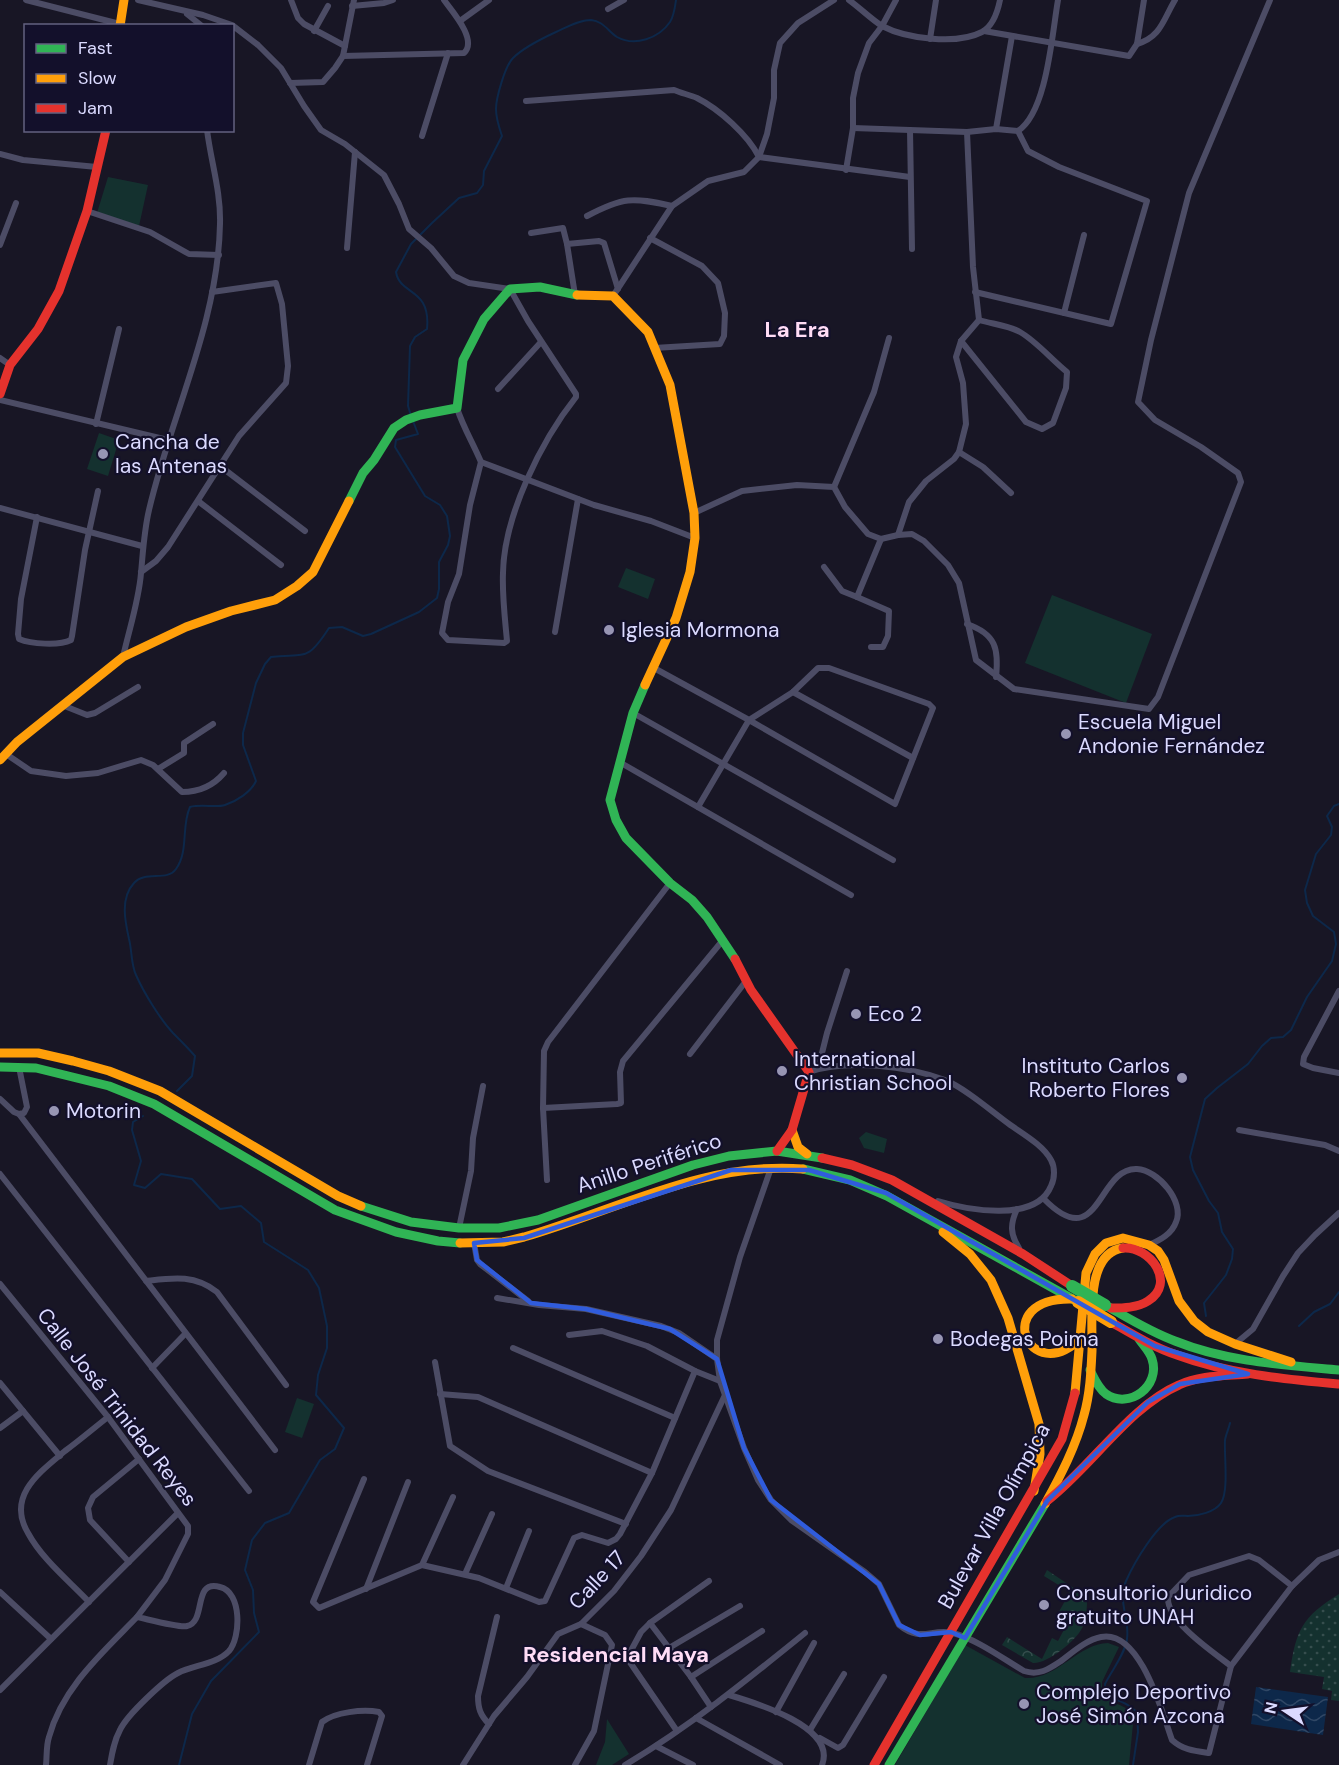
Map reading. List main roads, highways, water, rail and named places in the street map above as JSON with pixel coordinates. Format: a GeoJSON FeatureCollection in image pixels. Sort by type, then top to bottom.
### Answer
{"type":"FeatureCollection","features":[{"type":"Feature","properties":{"kind":"main road"},"geometry":{"type":"LineString","coordinates":[[120,24],[124,0]]}},
{"type":"Feature","properties":{"kind":"main road"},"geometry":{"type":"LineString","coordinates":[[0,394],[5,362],[38,329],[59,291],[87,212],[106,132]]}},
{"type":"Feature","properties":{"kind":"main road"},"geometry":{"type":"LineString","coordinates":[[3,757],[17,742],[123,657],[186,627],[219,615],[275,600],[313,572],[362,475],[393,427],[411,418],[457,408],[463,360],[484,319],[510,289],[540,287],[575,295],[615,292],[624,306],[648,332],[670,384],[694,513],[695,538],[690,572],[676,618],[633,713],[610,800],[616,820],[626,838],[707,917],[787,1042],[814,1070],[792,1130],[777,1151]]}},
{"type":"Feature","properties":{"kind":"main road","name":"Anillo Periférico"},"geometry":{"type":"LineString","coordinates":[[0,1053],[38,1053],[109,1071],[160,1091],[338,1196],[371,1210],[411,1221],[459,1228],[499,1228],[538,1220],[693,1165],[729,1156],[777,1151],[852,1165],[892,1180],[1023,1254],[1107,1307],[1163,1337],[1189,1347],[1251,1361],[1339,1370]]}},
{"type":"Feature","properties":{"kind":"main road","name":"Anillo Periférico"},"geometry":{"type":"LineString","coordinates":[[0,1067],[36,1068],[109,1086],[154,1104],[335,1210],[366,1224],[408,1236],[455,1243],[501,1242],[524,1238],[697,1179],[731,1170],[771,1167],[809,1170],[848,1179],[886,1193],[1076,1300],[1138,1338],[1185,1358],[1248,1374],[1339,1384]]}},
{"type":"Feature","properties":{"kind":"main road"},"geometry":{"type":"LineString","coordinates":[[792,1130],[795,1144],[811,1156]]}},
{"type":"Feature","properties":{"kind":"main road"},"geometry":{"type":"LineString","coordinates":[[919,1212],[970,1254],[991,1280],[1008,1318],[1039,1425],[1040,1454],[1034,1491]]}},
{"type":"Feature","properties":{"kind":"main road","name":"Bulevar Villa Olímpica"},"geometry":{"type":"LineString","coordinates":[[874,1765],[1062,1439],[1075,1396],[1086,1273],[1095,1254],[1107,1243],[1123,1238],[1149,1245],[1158,1251],[1164,1260],[1179,1301],[1194,1321],[1208,1332],[1235,1344],[1308,1367]]}},
{"type":"Feature","properties":{"kind":"main road","name":"Bulevar Villa Olímpica"},"geometry":{"type":"LineString","coordinates":[[889,1765],[1047,1501],[1075,1443],[1082,1423],[1090,1370],[1094,1286],[1101,1265],[1108,1254],[1124,1248],[1144,1252],[1156,1262],[1161,1278],[1157,1292],[1148,1302],[1131,1308],[1107,1307]]}},
{"type":"Feature","properties":{"kind":"main road"},"geometry":{"type":"LineString","coordinates":[[1076,1300],[1050,1300],[1038,1305],[1030,1312],[1025,1323],[1025,1332],[1028,1342],[1036,1350],[1046,1354],[1056,1354],[1066,1350],[1081,1338]]}},
{"type":"Feature","properties":{"kind":"main road"},"geometry":{"type":"LineString","coordinates":[[1090,1370],[1098,1386],[1115,1399],[1126,1400],[1138,1396],[1147,1388],[1152,1379],[1154,1367],[1152,1358],[1138,1338]]}},
{"type":"Feature","properties":{"kind":"main road"},"geometry":{"type":"LineString","coordinates":[[1047,1501],[1065,1487],[1148,1402],[1180,1384],[1209,1377],[1248,1374]]}},
{"type":"Feature","properties":{"kind":"water"},"geometry":{"type":"Polygon","coordinates":[[[1256,1687],[1328,1697],[1323,1735],[1251,1724],[1256,1687]]]}},
{"type":"Feature","properties":{"kind":"waterway"},"geometry":{"type":"LineString","coordinates":[[411,416],[408,406],[410,346],[415,337],[427,329],[427,315],[420,299],[403,285],[396,272],[411,244],[459,198],[477,193],[483,185],[484,171],[502,136],[497,120],[496,104],[510,62],[517,54],[534,43],[587,20],[599,22],[624,40],[646,39],[660,32],[670,22],[676,0]]}},
{"type":"Feature","properties":{"kind":"waterway"},"geometry":{"type":"LineString","coordinates":[[177,1091],[192,1076],[195,1056],[163,1021],[136,975],[125,917],[127,896],[139,879],[167,875],[176,869],[184,846],[187,814],[190,807],[225,805],[243,796],[254,785],[256,781],[243,745],[243,733],[256,683],[271,657],[305,654],[316,646],[329,628],[342,627],[363,636],[371,634],[419,612],[437,598],[439,562],[450,536],[447,516],[440,505],[425,496],[395,447],[396,440],[418,434],[413,421]]}},
{"type":"Feature","properties":{"kind":"waterway"},"geometry":{"type":"LineString","coordinates":[[1206,1316],[1204,1303],[1226,1275],[1233,1249],[1222,1232],[1218,1213],[1193,1170],[1190,1157],[1205,1099],[1248,1064],[1271,1038],[1283,1037],[1291,1030],[1307,997],[1332,961],[1336,944],[1334,932],[1313,916],[1307,903],[1305,890],[1316,854],[1331,835],[1332,827],[1327,816],[1334,806],[1339,804]]}},
{"type":"Feature","properties":{"kind":"waterway"},"geometry":{"type":"LineString","coordinates":[[143,1116],[133,1122],[132,1130],[141,1161],[134,1185],[145,1188],[161,1174],[192,1179],[220,1209],[241,1206],[261,1223],[264,1242],[308,1270],[319,1288],[327,1326],[327,1348],[318,1375],[316,1395],[344,1428],[335,1449],[320,1460],[289,1513],[265,1523],[252,1540],[245,1570],[253,1590],[254,1613],[259,1632],[211,1681],[192,1714],[179,1765]]}},
{"type":"Feature","properties":{"kind":"waterway"},"geometry":{"type":"LineString","coordinates":[[1299,1326],[1314,1312],[1330,1304],[1339,1292]]}},
{"type":"Feature","properties":{"kind":"waterway"},"geometry":{"type":"LineString","coordinates":[[1133,1765],[1138,1732],[1137,1712],[1110,1697],[1106,1692],[1105,1684],[1126,1645],[1124,1588],[1140,1554],[1161,1527],[1177,1516],[1206,1513],[1221,1503],[1226,1482],[1225,1440],[1230,1423]]}},
{"type":"Feature","properties":{"kind":"place","name":"Cancha de las Antenas"},"geometry":{"type":"Point","coordinates":[103,454]}},
{"type":"Feature","properties":{"kind":"place","name":"Iglesia Mormona"},"geometry":{"type":"Point","coordinates":[609,630]}},
{"type":"Feature","properties":{"kind":"place","name":"Escuela Miguel Andonie Fernández"},"geometry":{"type":"Point","coordinates":[1066,734]}},
{"type":"Feature","properties":{"kind":"place","name":"Eco 2"},"geometry":{"type":"Point","coordinates":[856,1014]}},
{"type":"Feature","properties":{"kind":"place","name":"International Christian School"},"geometry":{"type":"Point","coordinates":[782,1071]}},
{"type":"Feature","properties":{"kind":"place","name":"Instituto Carlos Roberto Flores"},"geometry":{"type":"Point","coordinates":[1182,1078]}},
{"type":"Feature","properties":{"kind":"place","name":"Motorin"},"geometry":{"type":"Point","coordinates":[54,1111]}},
{"type":"Feature","properties":{"kind":"place","name":"Bodegas Poima"},"geometry":{"type":"Point","coordinates":[938,1339]}},
{"type":"Feature","properties":{"kind":"place","name":"Consultorio Juridico gratuito UNAH"},"geometry":{"type":"Point","coordinates":[1044,1605]}},
{"type":"Feature","properties":{"kind":"place","name":"Complejo Deportivo José Simón Azcona"},"geometry":{"type":"Point","coordinates":[1024,1704]}},
{"type":"Feature","properties":{"kind":"district","name":"La Era"},"geometry":{"type":"Point","coordinates":[797,329]}},
{"type":"Feature","properties":{"kind":"district","name":"Residencial Maya"},"geometry":{"type":"Point","coordinates":[616,1654]}}]}
